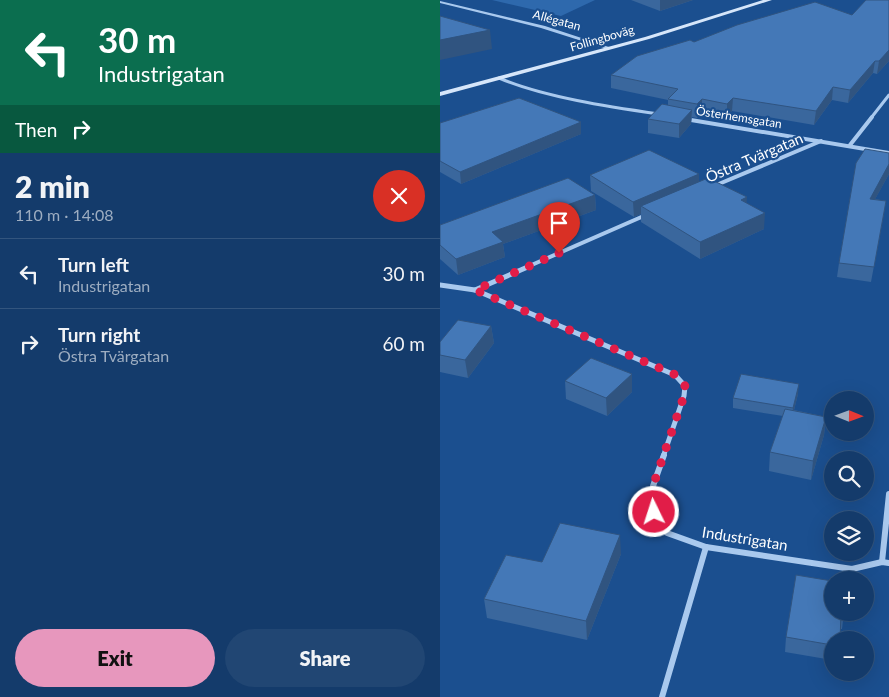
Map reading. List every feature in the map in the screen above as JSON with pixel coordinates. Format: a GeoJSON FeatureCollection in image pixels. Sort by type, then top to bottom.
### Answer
{"type":"FeatureCollection","features":[{"type":"Feature","properties":{"kind":"main road","name":"Follingboväg"},"geometry":{"type":"LineString","coordinates":[[440,94],[609,48],[770,0]]}},
{"type":"Feature","properties":{"kind":"street","name":"Allégatan"},"geometry":{"type":"LineString","coordinates":[[440,2],[543,26],[609,48]]}},
{"type":"Feature","properties":{"kind":"street"},"geometry":{"type":"LineString","coordinates":[[499,78],[515,85],[613,107],[660,115]]}},
{"type":"Feature","properties":{"kind":"street"},"geometry":{"type":"LineString","coordinates":[[850,145],[889,96]]}},
{"type":"Feature","properties":{"kind":"street","name":"Österhemsgatan"},"geometry":{"type":"LineString","coordinates":[[679,118],[889,153]]}},
{"type":"Feature","properties":{"kind":"street","name":"Östra Tvärgatan"},"geometry":{"type":"LineString","coordinates":[[704,190],[821,141]]}},
{"type":"Feature","properties":{"kind":"street"},"geometry":{"type":"LineString","coordinates":[[475,290],[650,213]]}},
{"type":"Feature","properties":{"kind":"street","name":"Industrigatan"},"geometry":{"type":"LineString","coordinates":[[440,285],[475,290],[676,375],[685,386],[684,396],[653,486],[654,512],[667,533],[706,547],[852,569],[885,563]]}},
{"type":"Feature","properties":{"kind":"street"},"geometry":{"type":"LineString","coordinates":[[885,563],[889,494]]}},
{"type":"Feature","properties":{"kind":"street"},"geometry":{"type":"LineString","coordinates":[[662,697],[706,547]]}},
{"type":"Feature","properties":{"kind":"shaded area"},"geometry":{"type":"Polygon","coordinates":[[[492,0],[595,0],[561,16],[492,0]]]}},
{"type":"Feature","properties":{"kind":"building"},"geometry":{"type":"Polygon","coordinates":[[[866,0],[889,0],[889,50],[879,61],[875,61],[850,90],[833,87],[816,111],[733,98],[727,104],[702,99],[697,104],[668,99],[678,89],[611,75],[637,56],[690,40],[694,42],[737,25],[815,2],[852,15],[866,0]]]}},
{"type":"Feature","properties":{"kind":"building"},"geometry":{"type":"Polygon","coordinates":[[[440,16],[490,30],[440,40],[440,16]]]}},
{"type":"Feature","properties":{"kind":"building"},"geometry":{"type":"Polygon","coordinates":[[[519,98],[581,122],[460,172],[440,161],[440,123],[519,98]]]}},
{"type":"Feature","properties":{"kind":"building"},"geometry":{"type":"Polygon","coordinates":[[[662,104],[692,110],[679,124],[648,119],[662,104]]]}},
{"type":"Feature","properties":{"kind":"building"},"geometry":{"type":"Polygon","coordinates":[[[865,149],[889,153],[889,164],[870,199],[886,201],[874,267],[839,263],[856,163],[865,149]]]}},
{"type":"Feature","properties":{"kind":"building"},"geometry":{"type":"Polygon","coordinates":[[[649,150],[699,174],[633,202],[590,175],[649,150]]]}},
{"type":"Feature","properties":{"kind":"building"},"geometry":{"type":"Polygon","coordinates":[[[568,178],[595,195],[492,232],[503,242],[456,259],[440,245],[440,225],[568,178]]]}},
{"type":"Feature","properties":{"kind":"building"},"geometry":{"type":"Polygon","coordinates":[[[708,178],[747,197],[741,200],[765,213],[700,242],[641,206],[708,178]]]}},
{"type":"Feature","properties":{"kind":"building"},"geometry":{"type":"Polygon","coordinates":[[[458,320],[491,326],[465,360],[440,355],[440,342],[458,320]]]}},
{"type":"Feature","properties":{"kind":"building"},"geometry":{"type":"Polygon","coordinates":[[[591,358],[632,374],[606,398],[565,381],[591,358]]]}},
{"type":"Feature","properties":{"kind":"building"},"geometry":{"type":"Polygon","coordinates":[[[741,374],[799,384],[793,408],[733,398],[741,374]]]}},
{"type":"Feature","properties":{"kind":"building"},"geometry":{"type":"Polygon","coordinates":[[[785,409],[824,417],[824,424],[813,461],[770,452],[785,409]]]}},
{"type":"Feature","properties":{"kind":"building"},"geometry":{"type":"Polygon","coordinates":[[[560,523],[620,535],[586,621],[484,599],[506,555],[542,562],[560,523]]]}},
{"type":"Feature","properties":{"kind":"building"},"geometry":{"type":"Polygon","coordinates":[[[796,575],[824,580],[824,621],[841,621],[840,631],[824,631],[824,644],[786,637],[796,575]]]}},
{"type":"Feature","properties":{"kind":"route"},"geometry":{"type":"LineString","coordinates":[[559,253],[475,290],[568,331],[676,375],[685,386],[684,396],[653,486],[654,512]]}}]}
